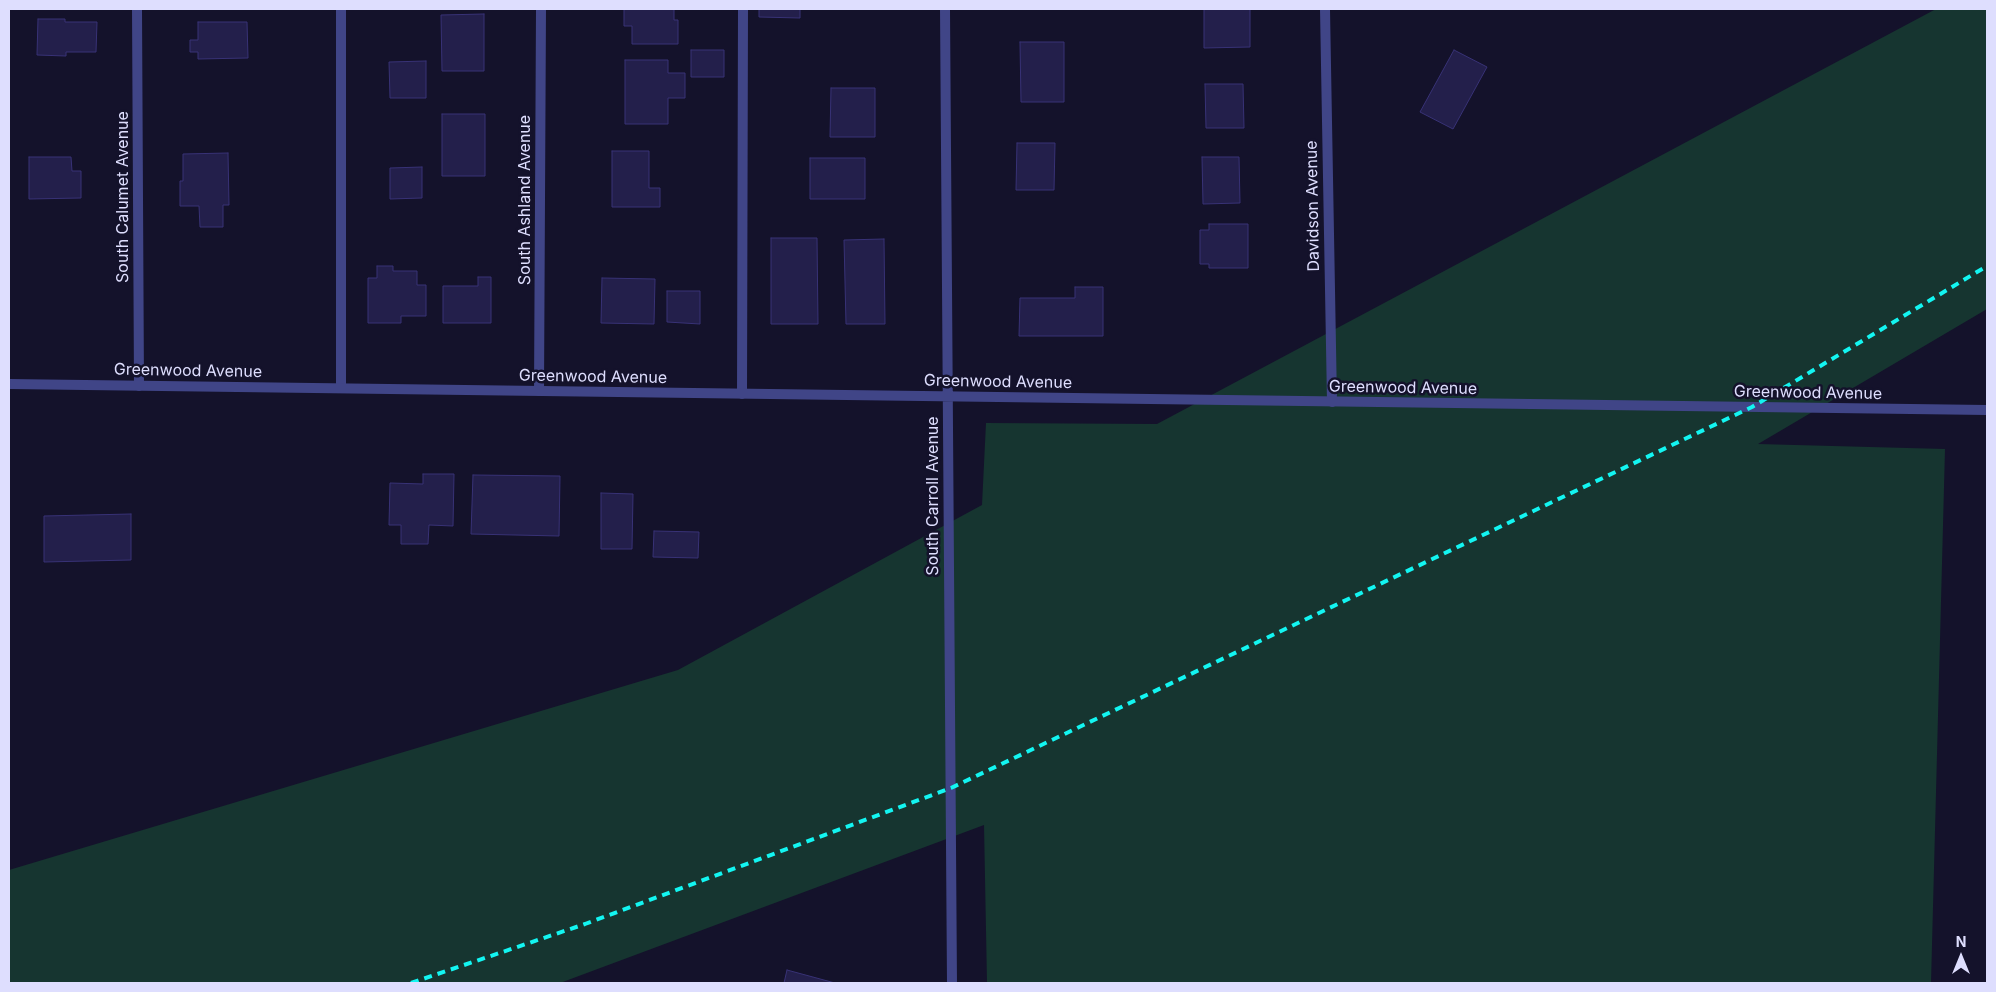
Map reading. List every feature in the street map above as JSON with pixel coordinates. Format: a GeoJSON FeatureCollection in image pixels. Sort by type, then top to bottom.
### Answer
{"type":"FeatureCollection","features":[{"type":"Feature","properties":{"kind":"street","name":"South Calumet Avenue"},"geometry":{"type":"LineString","coordinates":[[137,9],[139,386]]}},
{"type":"Feature","properties":{"kind":"street"},"geometry":{"type":"LineString","coordinates":[[340,9],[340,388]]}},
{"type":"Feature","properties":{"kind":"street","name":"South Ashland Avenue"},"geometry":{"type":"LineString","coordinates":[[540,391],[541,9]]}},
{"type":"Feature","properties":{"kind":"street"},"geometry":{"type":"LineString","coordinates":[[742,394],[743,9]]}},
{"type":"Feature","properties":{"kind":"street","name":"South Carroll Avenue"},"geometry":{"type":"LineString","coordinates":[[944,9],[952,983]]}},
{"type":"Feature","properties":{"kind":"street","name":"Davidson Avenue"},"geometry":{"type":"LineString","coordinates":[[1325,9],[1332,402]]}},
{"type":"Feature","properties":{"kind":"street","name":"Greenwood Avenue"},"geometry":{"type":"LineString","coordinates":[[9,384],[1987,410]]}},
{"type":"Feature","properties":{"kind":"green space"},"geometry":{"type":"Polygon","coordinates":[[[1936,9],[1987,9],[1987,309],[1758,444],[1945,449],[1931,983],[987,983],[984,825],[560,983],[9,983],[9,870],[678,670],[982,505],[986,423],[1157,424],[1936,9]]]}},
{"type":"Feature","properties":{"kind":"building"},"geometry":{"type":"Polygon","coordinates":[[[624,9],[674,9],[674,20],[678,20],[678,44],[632,44],[632,26],[624,26],[624,9]]]}},
{"type":"Feature","properties":{"kind":"building"},"geometry":{"type":"Polygon","coordinates":[[[759,9],[800,9],[800,18],[759,17],[759,9]]]}},
{"type":"Feature","properties":{"kind":"building"},"geometry":{"type":"Polygon","coordinates":[[[1204,9],[1250,9],[1250,47],[1204,48],[1204,9]]]}},
{"type":"Feature","properties":{"kind":"building"},"geometry":{"type":"Polygon","coordinates":[[[484,14],[484,71],[442,71],[441,15],[484,14]]]}},
{"type":"Feature","properties":{"kind":"building"},"geometry":{"type":"Polygon","coordinates":[[[38,19],[65,19],[65,22],[97,22],[96,52],[66,52],[66,56],[37,55],[38,19]]]}},
{"type":"Feature","properties":{"kind":"building"},"geometry":{"type":"Polygon","coordinates":[[[198,22],[247,22],[248,58],[198,59],[198,52],[190,52],[190,40],[198,40],[198,22]]]}},
{"type":"Feature","properties":{"kind":"building"},"geometry":{"type":"Polygon","coordinates":[[[1020,42],[1064,42],[1064,102],[1021,102],[1020,42]]]}},
{"type":"Feature","properties":{"kind":"building"},"geometry":{"type":"Polygon","coordinates":[[[691,50],[724,50],[724,77],[691,77],[691,50]]]}},
{"type":"Feature","properties":{"kind":"building"},"geometry":{"type":"Polygon","coordinates":[[[1454,50],[1487,67],[1453,129],[1420,112],[1454,50]]]}},
{"type":"Feature","properties":{"kind":"building"},"geometry":{"type":"Polygon","coordinates":[[[625,60],[668,60],[668,73],[685,73],[685,98],[668,98],[668,124],[625,124],[625,60]]]}},
{"type":"Feature","properties":{"kind":"building"},"geometry":{"type":"Polygon","coordinates":[[[426,61],[426,98],[390,98],[389,62],[426,61]]]}},
{"type":"Feature","properties":{"kind":"building"},"geometry":{"type":"Polygon","coordinates":[[[1205,84],[1243,84],[1244,128],[1206,128],[1205,84]]]}},
{"type":"Feature","properties":{"kind":"building"},"geometry":{"type":"Polygon","coordinates":[[[831,88],[875,88],[875,137],[830,137],[831,88]]]}},
{"type":"Feature","properties":{"kind":"building"},"geometry":{"type":"Polygon","coordinates":[[[442,114],[485,114],[485,176],[442,176],[442,114]]]}},
{"type":"Feature","properties":{"kind":"building"},"geometry":{"type":"Polygon","coordinates":[[[1017,143],[1055,143],[1054,190],[1016,190],[1017,143]]]}},
{"type":"Feature","properties":{"kind":"building"},"geometry":{"type":"Polygon","coordinates":[[[612,151],[649,151],[649,188],[660,188],[660,207],[612,207],[612,151]]]}},
{"type":"Feature","properties":{"kind":"building"},"geometry":{"type":"Polygon","coordinates":[[[228,153],[229,205],[223,205],[223,227],[200,227],[199,206],[180,206],[180,181],[183,181],[183,154],[228,153]]]}},
{"type":"Feature","properties":{"kind":"building"},"geometry":{"type":"Polygon","coordinates":[[[29,157],[71,157],[72,171],[81,171],[81,198],[29,199],[29,157]]]}},
{"type":"Feature","properties":{"kind":"building"},"geometry":{"type":"Polygon","coordinates":[[[1202,157],[1239,157],[1240,203],[1203,204],[1202,157]]]}},
{"type":"Feature","properties":{"kind":"building"},"geometry":{"type":"Polygon","coordinates":[[[810,158],[865,158],[865,199],[810,199],[810,158]]]}},
{"type":"Feature","properties":{"kind":"building"},"geometry":{"type":"Polygon","coordinates":[[[422,167],[422,198],[390,199],[390,168],[422,167]]]}},
{"type":"Feature","properties":{"kind":"building"},"geometry":{"type":"Polygon","coordinates":[[[1209,224],[1248,224],[1248,268],[1209,268],[1209,264],[1200,264],[1200,230],[1209,230],[1209,224]]]}},
{"type":"Feature","properties":{"kind":"building"},"geometry":{"type":"Polygon","coordinates":[[[771,238],[817,238],[818,324],[771,324],[771,238]]]}},
{"type":"Feature","properties":{"kind":"building"},"geometry":{"type":"Polygon","coordinates":[[[884,239],[885,324],[846,324],[844,240],[884,239]]]}},
{"type":"Feature","properties":{"kind":"building"},"geometry":{"type":"Polygon","coordinates":[[[377,266],[393,266],[393,271],[417,271],[417,285],[426,285],[426,316],[401,316],[401,323],[368,323],[368,278],[377,278],[377,266]]]}},
{"type":"Feature","properties":{"kind":"building"},"geometry":{"type":"Polygon","coordinates":[[[478,277],[491,277],[491,323],[443,323],[443,286],[478,286],[478,277]]]}},
{"type":"Feature","properties":{"kind":"building"},"geometry":{"type":"Polygon","coordinates":[[[602,278],[655,279],[654,324],[601,323],[602,278]]]}},
{"type":"Feature","properties":{"kind":"building"},"geometry":{"type":"Polygon","coordinates":[[[1075,287],[1103,287],[1103,336],[1019,336],[1020,298],[1075,298],[1075,287]]]}},
{"type":"Feature","properties":{"kind":"building"},"geometry":{"type":"Polygon","coordinates":[[[667,291],[700,291],[700,324],[667,322],[667,291]]]}},
{"type":"Feature","properties":{"kind":"building"},"geometry":{"type":"Polygon","coordinates":[[[423,474],[454,474],[453,526],[429,525],[428,544],[401,544],[401,525],[389,525],[390,483],[423,484],[423,474]]]}},
{"type":"Feature","properties":{"kind":"building"},"geometry":{"type":"Polygon","coordinates":[[[473,475],[560,476],[559,536],[471,534],[473,475]]]}},
{"type":"Feature","properties":{"kind":"building"},"geometry":{"type":"Polygon","coordinates":[[[601,493],[633,494],[632,549],[601,549],[601,493]]]}},
{"type":"Feature","properties":{"kind":"building"},"geometry":{"type":"Polygon","coordinates":[[[131,514],[131,560],[44,562],[44,516],[131,514]]]}},
{"type":"Feature","properties":{"kind":"building"},"geometry":{"type":"Polygon","coordinates":[[[654,531],[699,532],[698,558],[653,557],[654,531]]]}},
{"type":"Feature","properties":{"kind":"building"},"geometry":{"type":"Polygon","coordinates":[[[787,970],[835,983],[784,983],[787,970]]]}},
{"type":"Feature","properties":{"kind":"railway"},"geometry":{"type":"LineString","coordinates":[[411,983],[585,924],[951,788],[1752,407],[1987,266]]}}]}
